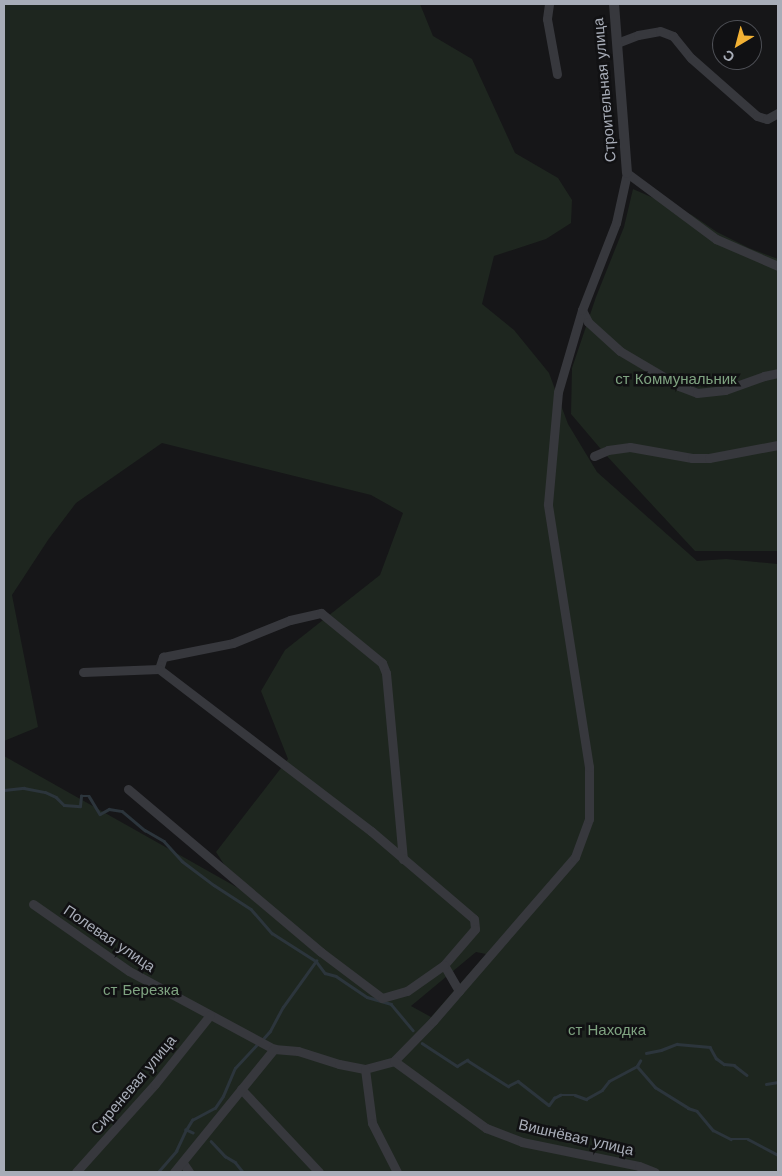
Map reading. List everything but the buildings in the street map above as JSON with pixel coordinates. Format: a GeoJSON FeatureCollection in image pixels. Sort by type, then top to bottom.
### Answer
{"type":"FeatureCollection","features":[{"type":"Feature","properties":{"kind":"street"},"geometry":{"type":"LineString","coordinates":[[549,4],[547,19],[557,74]]}},
{"type":"Feature","properties":{"kind":"street","name":"Строительная улица"},"geometry":{"type":"LineString","coordinates":[[614,4],[627,173]]}},
{"type":"Feature","properties":{"kind":"street"},"geometry":{"type":"LineString","coordinates":[[617,43],[638,35],[660,32],[673,36],[691,58],[757,116],[767,119],[778,113]]}},
{"type":"Feature","properties":{"kind":"street"},"geometry":{"type":"LineString","coordinates":[[397,1172],[372,1123],[365,1069],[394,1061],[459,991],[575,857],[589,819],[589,767],[548,504],[558,392],[582,310],[616,223],[627,173],[716,239],[778,266]]}},
{"type":"Feature","properties":{"kind":"street"},"geometry":{"type":"LineString","coordinates":[[582,310],[588,322],[620,351],[679,386],[697,393],[725,390],[778,373]]}},
{"type":"Feature","properties":{"kind":"street"},"geometry":{"type":"LineString","coordinates":[[594,456],[608,450],[630,447],[692,458],[709,458],[778,446]]}},
{"type":"Feature","properties":{"kind":"street"},"geometry":{"type":"LineString","coordinates":[[159,669],[163,657],[233,643],[290,620],[321,613],[382,663],[386,673],[403,858]]}},
{"type":"Feature","properties":{"kind":"street"},"geometry":{"type":"LineString","coordinates":[[83,672],[159,669],[372,831],[474,919],[475,929],[444,965],[407,991],[382,998],[321,952],[128,789]]}},
{"type":"Feature","properties":{"kind":"street","name":"Полевая улица"},"geometry":{"type":"LineString","coordinates":[[33,904],[129,971],[249,1037],[270,1047],[298,1051],[338,1064],[365,1069]]}},
{"type":"Feature","properties":{"kind":"street"},"geometry":{"type":"LineString","coordinates":[[444,965],[459,991]]}},
{"type":"Feature","properties":{"kind":"street","name":"Сиреневая улица"},"geometry":{"type":"LineString","coordinates":[[76,1172],[155,1084],[210,1015]]}},
{"type":"Feature","properties":{"kind":"street"},"geometry":{"type":"LineString","coordinates":[[174,1172],[241,1089],[270,1047]]}},
{"type":"Feature","properties":{"kind":"street","name":"Вишнёвая улица"},"geometry":{"type":"LineString","coordinates":[[394,1061],[486,1128],[522,1142],[639,1166],[655,1172]]}},
{"type":"Feature","properties":{"kind":"street"},"geometry":{"type":"LineString","coordinates":[[241,1089],[319,1172]]}},
{"type":"Feature","properties":{"kind":"street"},"geometry":{"type":"LineString","coordinates":[[183,1163],[189,1172]]}},
{"type":"Feature","properties":{"kind":"green space"},"geometry":{"type":"Polygon","coordinates":[[[4,4],[420,4],[433,36],[472,59],[515,153],[558,178],[572,200],[571,223],[546,239],[494,256],[482,304],[514,330],[549,373],[568,424],[597,472],[697,561],[726,559],[778,564],[778,1172],[4,1172],[4,756],[240,889],[216,852],[288,759],[261,691],[285,650],[380,575],[403,513],[371,495],[162,443],[76,503],[48,540],[12,595],[38,727],[4,741],[4,4]],[[476,952],[411,1006],[431,1017],[486,954],[476,952]]]}},
{"type":"Feature","properties":{"kind":"green space","name":"ст Коммунальник"},"geometry":{"type":"Polygon","coordinates":[[[633,189],[692,215],[717,232],[749,248],[778,259],[778,551],[695,551],[605,454],[571,414],[572,368],[596,297],[624,227],[633,189]]]}},
{"type":"Feature","properties":{"kind":"waterway"},"geometry":{"type":"LineString","coordinates":[[4,790],[24,788],[45,792],[56,797],[64,805],[80,806],[81,796],[89,796],[100,814],[109,809],[122,811],[145,830],[164,841],[182,861],[251,909],[272,933],[316,961],[325,973],[336,976],[367,997],[391,1004],[413,1030]]}},
{"type":"Feature","properties":{"kind":"waterway"},"geometry":{"type":"LineString","coordinates":[[262,1040],[270,1031],[283,1007],[316,961]]}},
{"type":"Feature","properties":{"kind":"waterway"},"geometry":{"type":"LineString","coordinates":[[193,1133],[186,1130],[192,1120],[215,1108],[223,1096],[235,1068],[258,1043]]}},
{"type":"Feature","properties":{"kind":"waterway"},"geometry":{"type":"LineString","coordinates":[[422,1043],[457,1066],[467,1060],[508,1086],[518,1081],[549,1105],[554,1098],[560,1095],[575,1095],[586,1099],[602,1090],[609,1081],[637,1066],[640,1061]]}},
{"type":"Feature","properties":{"kind":"waterway"},"geometry":{"type":"LineString","coordinates":[[646,1053],[677,1044],[710,1047],[716,1058],[724,1064],[734,1065],[747,1075]]}},
{"type":"Feature","properties":{"kind":"waterway"},"geometry":{"type":"LineString","coordinates":[[637,1066],[655,1087],[688,1108],[697,1111],[713,1130],[731,1139],[748,1139],[778,1155]]}},
{"type":"Feature","properties":{"kind":"waterway"},"geometry":{"type":"LineString","coordinates":[[766,1084],[778,1082]]}},
{"type":"Feature","properties":{"kind":"waterway"},"geometry":{"type":"LineString","coordinates":[[158,1172],[176,1151],[186,1130]]}},
{"type":"Feature","properties":{"kind":"waterway"},"geometry":{"type":"LineString","coordinates":[[211,1141],[225,1156],[235,1162],[243,1172]]}},
{"type":"Feature","properties":{"kind":"park label","name":"ст Березка"},"geometry":{"type":"Point","coordinates":[141,991]}},
{"type":"Feature","properties":{"kind":"park label","name":"ст Находка"},"geometry":{"type":"Point","coordinates":[607,1031]}}]}
